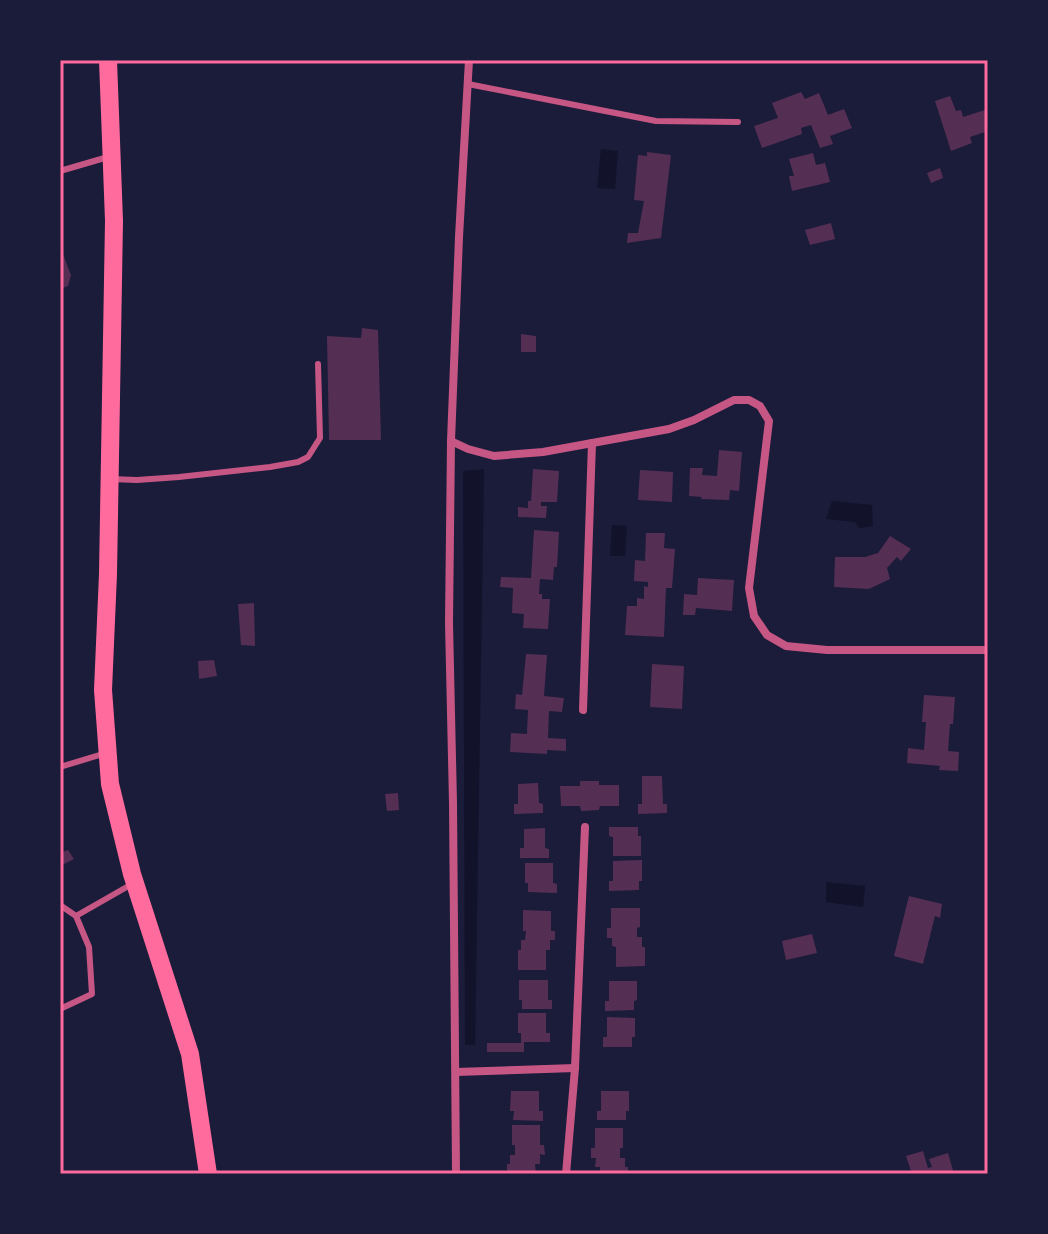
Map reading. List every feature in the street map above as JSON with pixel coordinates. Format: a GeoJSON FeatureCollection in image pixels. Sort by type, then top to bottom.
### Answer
{"type":"FeatureCollection","features":[{"type":"Feature","properties":{"kind":"main road"},"geometry":{"type":"LineString","coordinates":[[108,60],[114,221],[103,690],[110,784],[135,882],[190,1054],[208,1174]]}},
{"type":"Feature","properties":{"kind":"street"},"geometry":{"type":"LineString","coordinates":[[456,1174],[449,623],[451,441],[469,60]]}},
{"type":"Feature","properties":{"kind":"street"},"geometry":{"type":"LineString","coordinates":[[451,441],[494,456],[543,452],[669,429],[734,400],[749,400],[760,406],[769,421],[749,588],[754,616],[767,635],[786,646],[827,650],[988,650]]}},
{"type":"Feature","properties":{"kind":"street"},"geometry":{"type":"LineString","coordinates":[[583,710],[592,443]]}},
{"type":"Feature","properties":{"kind":"street"},"geometry":{"type":"LineString","coordinates":[[566,1174],[575,1068],[585,827]]}},
{"type":"Feature","properties":{"kind":"street"},"geometry":{"type":"LineString","coordinates":[[456,1072],[575,1068]]}},
{"type":"Feature","properties":{"kind":"lane"},"geometry":{"type":"LineString","coordinates":[[468,84],[656,121],[738,122]]}},
{"type":"Feature","properties":{"kind":"lane"},"geometry":{"type":"LineString","coordinates":[[60,171],[111,156]]}},
{"type":"Feature","properties":{"kind":"lane"},"geometry":{"type":"LineString","coordinates":[[110,479],[209,474],[298,462],[308,457],[320,438],[318,364]]}},
{"type":"Feature","properties":{"kind":"lane"},"geometry":{"type":"LineString","coordinates":[[60,767],[108,753]]}},
{"type":"Feature","properties":{"kind":"lane"},"geometry":{"type":"LineString","coordinates":[[76,916],[135,882]]}},
{"type":"Feature","properties":{"kind":"lane"},"geometry":{"type":"LineString","coordinates":[[60,905],[76,916],[89,947],[92,994],[60,1009]]}},
{"type":"Feature","properties":{"kind":"shaded area"},"geometry":{"type":"Polygon","coordinates":[[[601,149],[618,151],[615,189],[597,188],[601,149]]]}},
{"type":"Feature","properties":{"kind":"shaded area"},"geometry":{"type":"Polygon","coordinates":[[[484,469],[475,1045],[465,1045],[463,471],[484,469]]]}},
{"type":"Feature","properties":{"kind":"shaded area"},"geometry":{"type":"Polygon","coordinates":[[[832,501],[872,505],[873,526],[859,528],[855,522],[826,519],[832,501]]]}},
{"type":"Feature","properties":{"kind":"shaded area"},"geometry":{"type":"Polygon","coordinates":[[[612,525],[627,526],[625,556],[610,556],[612,525]]]}},
{"type":"Feature","properties":{"kind":"shaded area"},"geometry":{"type":"Polygon","coordinates":[[[826,882],[865,886],[863,907],[826,902],[826,882]]]}},
{"type":"Feature","properties":{"kind":"building"},"geometry":{"type":"Polygon","coordinates":[[[801,92],[805,99],[819,93],[828,115],[844,109],[852,128],[830,136],[833,144],[820,148],[811,125],[801,128],[802,134],[762,148],[754,126],[778,118],[772,103],[801,92]]]}},
{"type":"Feature","properties":{"kind":"building"},"geometry":{"type":"Polygon","coordinates":[[[950,96],[956,111],[961,110],[963,117],[988,109],[988,131],[970,137],[972,143],[951,151],[935,101],[950,96]]]}},
{"type":"Feature","properties":{"kind":"building"},"geometry":{"type":"Polygon","coordinates":[[[647,152],[671,155],[661,238],[627,243],[628,233],[638,233],[644,201],[634,200],[638,155],[647,156],[647,152]]]}},
{"type":"Feature","properties":{"kind":"building"},"geometry":{"type":"Polygon","coordinates":[[[813,153],[816,165],[825,163],[830,182],[792,191],[789,176],[794,176],[789,159],[813,153]]]}},
{"type":"Feature","properties":{"kind":"building"},"geometry":{"type":"Polygon","coordinates":[[[940,168],[943,178],[931,183],[927,173],[940,168]]]}},
{"type":"Feature","properties":{"kind":"building"},"geometry":{"type":"Polygon","coordinates":[[[831,223],[835,239],[810,245],[805,230],[831,223]]]}},
{"type":"Feature","properties":{"kind":"building"},"geometry":{"type":"Polygon","coordinates":[[[60,246],[71,275],[68,286],[60,289],[60,246]]]}},
{"type":"Feature","properties":{"kind":"building"},"geometry":{"type":"Polygon","coordinates":[[[362,328],[378,330],[381,440],[329,440],[327,336],[361,338],[362,328]]]}},
{"type":"Feature","properties":{"kind":"building"},"geometry":{"type":"Polygon","coordinates":[[[521,334],[536,336],[536,352],[521,352],[521,334]]]}},
{"type":"Feature","properties":{"kind":"building"},"geometry":{"type":"Polygon","coordinates":[[[719,450],[742,452],[739,491],[730,490],[729,500],[689,496],[690,468],[703,468],[702,475],[717,476],[719,450]]]}},
{"type":"Feature","properties":{"kind":"building"},"geometry":{"type":"Polygon","coordinates":[[[533,469],[559,471],[557,502],[541,502],[541,506],[547,506],[546,518],[518,517],[518,507],[528,508],[528,501],[531,501],[533,469]]]}},
{"type":"Feature","properties":{"kind":"building"},"geometry":{"type":"Polygon","coordinates":[[[640,470],[673,472],[672,502],[638,500],[640,470]]]}},
{"type":"Feature","properties":{"kind":"building"},"geometry":{"type":"Polygon","coordinates":[[[534,530],[559,532],[553,580],[540,579],[539,594],[542,594],[542,599],[550,599],[548,629],[523,628],[524,614],[512,613],[513,588],[500,587],[501,577],[531,578],[534,530]]]}},
{"type":"Feature","properties":{"kind":"building"},"geometry":{"type":"Polygon","coordinates":[[[646,533],[665,533],[664,548],[675,549],[672,588],[666,588],[664,637],[625,635],[627,606],[637,606],[637,598],[644,599],[644,586],[648,587],[648,582],[634,581],[635,560],[645,561],[646,533]]]}},
{"type":"Feature","properties":{"kind":"building"},"geometry":{"type":"Polygon","coordinates":[[[890,536],[911,549],[901,561],[897,557],[887,568],[890,579],[869,589],[834,587],[835,557],[865,557],[878,553],[890,536]]]}},
{"type":"Feature","properties":{"kind":"building"},"geometry":{"type":"Polygon","coordinates":[[[698,578],[734,580],[732,611],[696,608],[695,615],[683,615],[684,594],[697,595],[698,578]]]}},
{"type":"Feature","properties":{"kind":"building"},"geometry":{"type":"Polygon","coordinates":[[[254,603],[255,646],[241,645],[238,604],[254,603]]]}},
{"type":"Feature","properties":{"kind":"building"},"geometry":{"type":"Polygon","coordinates":[[[526,654],[547,655],[544,696],[564,698],[562,712],[549,711],[548,738],[566,739],[566,751],[547,750],[547,754],[510,752],[511,733],[527,734],[528,710],[515,709],[516,694],[522,695],[526,654]]]}},
{"type":"Feature","properties":{"kind":"building"},"geometry":{"type":"Polygon","coordinates":[[[214,660],[217,676],[199,679],[198,661],[214,660]]]}},
{"type":"Feature","properties":{"kind":"building"},"geometry":{"type":"Polygon","coordinates":[[[652,664],[684,666],[682,709],[650,707],[652,664]]]}},
{"type":"Feature","properties":{"kind":"building"},"geometry":{"type":"Polygon","coordinates":[[[924,695],[955,697],[948,751],[959,752],[958,771],[907,763],[908,748],[924,750],[924,695]]]}},
{"type":"Feature","properties":{"kind":"building"},"geometry":{"type":"Polygon","coordinates":[[[642,776],[662,776],[663,804],[667,804],[667,813],[638,814],[638,804],[642,804],[642,776]]]}},
{"type":"Feature","properties":{"kind":"building"},"geometry":{"type":"Polygon","coordinates":[[[580,781],[619,785],[619,806],[600,806],[599,810],[581,811],[580,806],[561,806],[560,786],[580,786],[580,781]]]}},
{"type":"Feature","properties":{"kind":"building"},"geometry":{"type":"Polygon","coordinates":[[[538,783],[543,813],[514,814],[514,804],[518,804],[518,784],[538,783]]]}},
{"type":"Feature","properties":{"kind":"building"},"geometry":{"type":"Polygon","coordinates":[[[398,793],[399,810],[387,811],[385,794],[398,793]]]}},
{"type":"Feature","properties":{"kind":"building"},"geometry":{"type":"Polygon","coordinates":[[[609,827],[638,827],[641,856],[613,856],[613,837],[609,836],[609,827]]]}},
{"type":"Feature","properties":{"kind":"building"},"geometry":{"type":"Polygon","coordinates":[[[545,828],[545,848],[549,849],[549,858],[520,858],[520,848],[524,848],[524,829],[545,828]]]}},
{"type":"Feature","properties":{"kind":"building"},"geometry":{"type":"Polygon","coordinates":[[[68,850],[74,859],[60,866],[60,853],[68,850]]]}},
{"type":"Feature","properties":{"kind":"building"},"geometry":{"type":"Polygon","coordinates":[[[642,860],[639,890],[609,891],[609,881],[613,881],[613,861],[642,860]]]}},
{"type":"Feature","properties":{"kind":"building"},"geometry":{"type":"Polygon","coordinates":[[[525,863],[553,863],[553,883],[557,884],[557,893],[528,892],[525,863]]]}},
{"type":"Feature","properties":{"kind":"building"},"geometry":{"type":"Polygon","coordinates":[[[909,896],[942,904],[940,918],[935,916],[923,964],[894,956],[909,896]]]}},
{"type":"Feature","properties":{"kind":"building"},"geometry":{"type":"Polygon","coordinates":[[[611,908],[640,908],[637,937],[642,937],[642,947],[645,947],[645,966],[616,967],[616,947],[612,946],[612,938],[607,938],[607,928],[611,928],[611,908]]]}},
{"type":"Feature","properties":{"kind":"building"},"geometry":{"type":"Polygon","coordinates":[[[523,910],[551,911],[551,931],[555,931],[555,940],[550,940],[550,950],[546,950],[546,970],[518,970],[518,950],[521,950],[521,940],[525,940],[526,931],[523,931],[523,910]]]}},
{"type":"Feature","properties":{"kind":"building"},"geometry":{"type":"Polygon","coordinates":[[[812,934],[817,953],[786,960],[782,941],[812,934]]]}},
{"type":"Feature","properties":{"kind":"building"},"geometry":{"type":"Polygon","coordinates":[[[519,980],[548,980],[548,1000],[552,1000],[552,1009],[522,1009],[519,980]]]}},
{"type":"Feature","properties":{"kind":"building"},"geometry":{"type":"Polygon","coordinates":[[[609,981],[637,981],[634,1010],[605,1011],[605,1001],[609,1001],[609,981]]]}},
{"type":"Feature","properties":{"kind":"building"},"geometry":{"type":"Polygon","coordinates":[[[518,1013],[546,1013],[546,1033],[550,1033],[550,1042],[524,1042],[524,1052],[487,1052],[487,1043],[521,1043],[518,1013]]]}},
{"type":"Feature","properties":{"kind":"building"},"geometry":{"type":"Polygon","coordinates":[[[607,1017],[635,1018],[632,1047],[603,1047],[603,1037],[607,1037],[607,1017]]]}},
{"type":"Feature","properties":{"kind":"building"},"geometry":{"type":"Polygon","coordinates":[[[511,1091],[539,1091],[539,1111],[543,1111],[543,1121],[513,1120],[511,1091]]]}},
{"type":"Feature","properties":{"kind":"building"},"geometry":{"type":"Polygon","coordinates":[[[601,1091],[629,1091],[626,1120],[597,1120],[597,1111],[601,1111],[601,1091]]]}},
{"type":"Feature","properties":{"kind":"building"},"geometry":{"type":"Polygon","coordinates":[[[512,1125],[540,1125],[540,1145],[544,1145],[545,1155],[540,1154],[540,1164],[535,1164],[536,1174],[507,1174],[510,1155],[515,1155],[512,1125]]]}},
{"type":"Feature","properties":{"kind":"building"},"geometry":{"type":"Polygon","coordinates":[[[595,1128],[623,1128],[620,1158],[625,1158],[628,1174],[600,1174],[600,1167],[595,1167],[596,1158],[591,1158],[591,1148],[595,1148],[595,1128]]]}},
{"type":"Feature","properties":{"kind":"building"},"geometry":{"type":"Polygon","coordinates":[[[923,1151],[928,1168],[932,1167],[929,1159],[948,1153],[954,1174],[912,1174],[906,1156],[923,1151]]]}}]}
